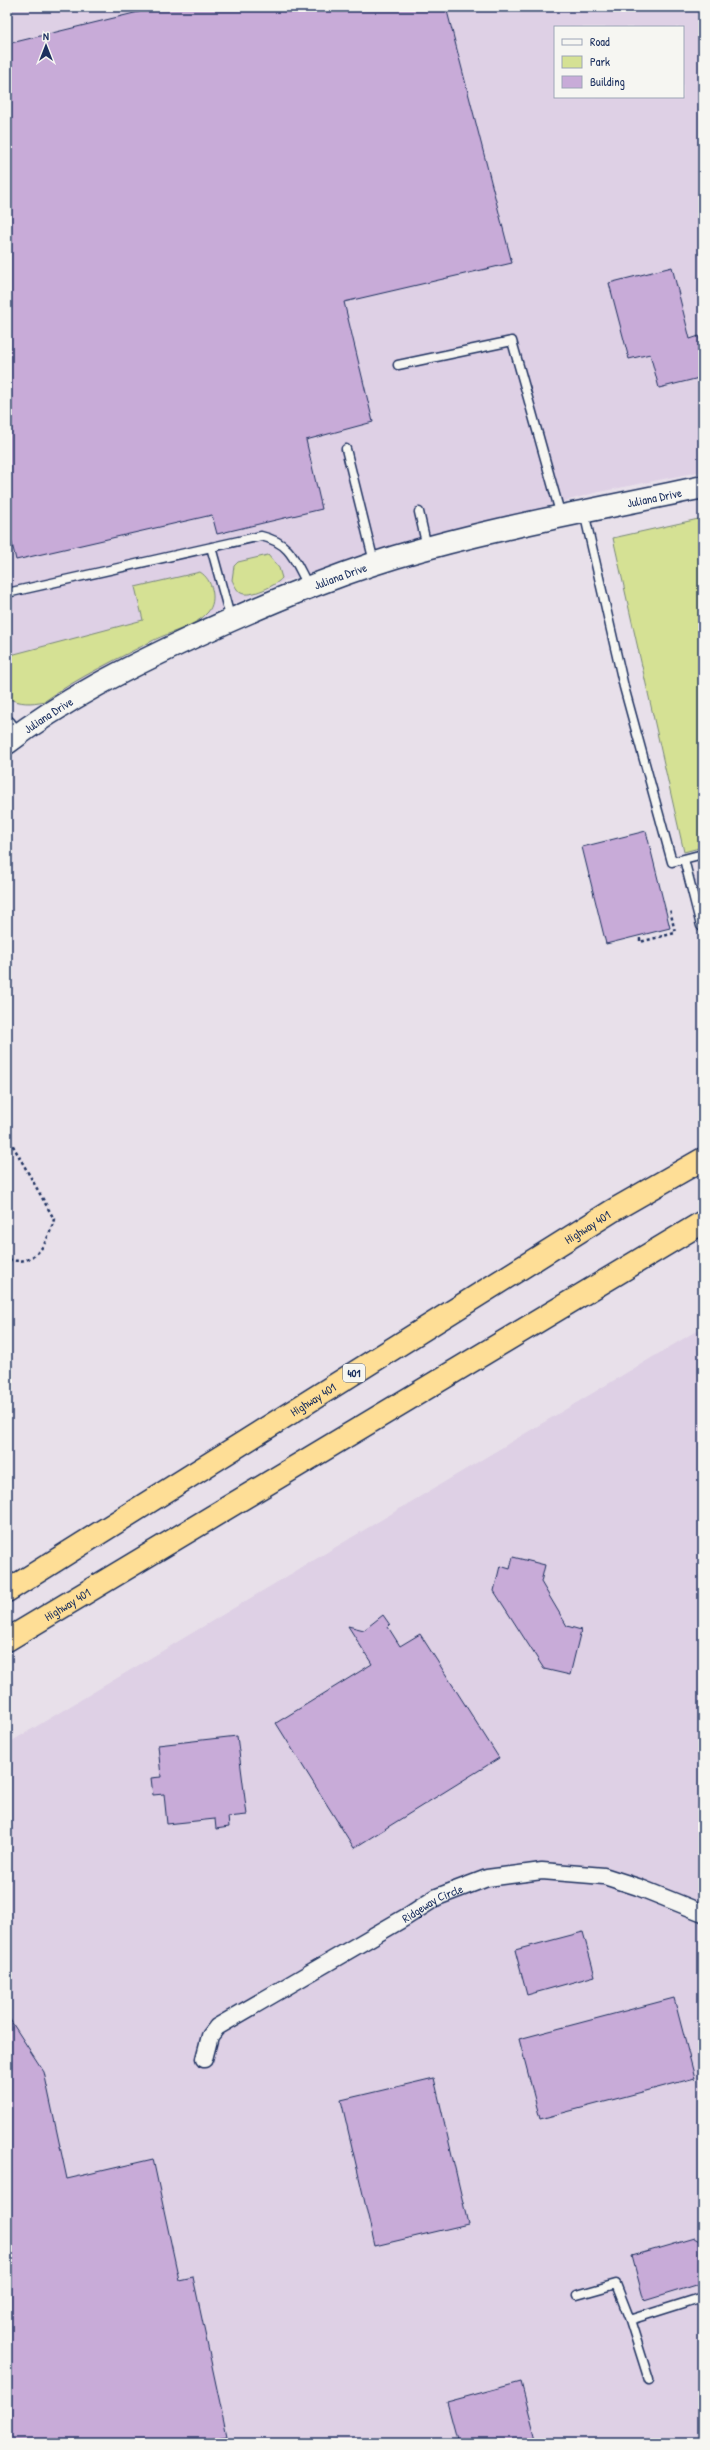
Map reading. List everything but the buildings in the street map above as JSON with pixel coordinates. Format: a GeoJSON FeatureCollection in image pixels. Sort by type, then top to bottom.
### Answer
{"type":"FeatureCollection","features":[{"type":"Feature","properties":{"kind":"highway","name":"Highway 401"},"geometry":{"type":"LineString","coordinates":[[7,1591],[612,1211],[703,1159]]}},
{"type":"Feature","properties":{"kind":"highway","name":"Highway 401"},"geometry":{"type":"LineString","coordinates":[[7,1640],[703,1222]]}},
{"type":"Feature","properties":{"kind":"street","name":"Juliana Drive"},"geometry":{"type":"LineString","coordinates":[[10,734],[128,668],[231,620],[309,588],[374,564],[428,548],[561,517],[703,487]]}},
{"type":"Feature","properties":{"kind":"street","name":"Ridgeway Circle"},"geometry":{"type":"LineString","coordinates":[[204,2059],[210,2036],[217,2027],[406,1917],[437,1897],[487,1878],[542,1871],[604,1876],[638,1887],[703,1913]]}},
{"type":"Feature","properties":{"kind":"lane"},"geometry":{"type":"LineString","coordinates":[[398,365],[512,341],[561,517]]}},
{"type":"Feature","properties":{"kind":"lane"},"geometry":{"type":"LineString","coordinates":[[346,448],[374,564]]}},
{"type":"Feature","properties":{"kind":"lane"},"geometry":{"type":"LineString","coordinates":[[419,512],[428,548]]}},
{"type":"Feature","properties":{"kind":"lane"},"geometry":{"type":"LineString","coordinates":[[584,512],[624,686],[651,791],[672,862],[703,854]]}},
{"type":"Feature","properties":{"kind":"lane"},"geometry":{"type":"LineString","coordinates":[[7,593],[261,536],[277,540],[290,552],[309,588]]}},
{"type":"Feature","properties":{"kind":"lane"},"geometry":{"type":"LineString","coordinates":[[211,547],[231,620]]}},
{"type":"Feature","properties":{"kind":"lane"},"geometry":{"type":"LineString","coordinates":[[684,859],[701,926]]}},
{"type":"Feature","properties":{"kind":"lane"},"geometry":{"type":"LineString","coordinates":[[577,2295],[616,2284],[630,2320],[649,2380]]}},
{"type":"Feature","properties":{"kind":"lane"},"geometry":{"type":"LineString","coordinates":[[630,2320],[703,2297]]}},
{"type":"Feature","properties":{"kind":"path"},"geometry":{"type":"LineString","coordinates":[[640,938],[640,942],[675,933],[670,910]]}},
{"type":"Feature","properties":{"kind":"path"},"geometry":{"type":"LineString","coordinates":[[7,1135],[54,1219],[49,1239],[34,1256],[16,1262],[7,1259]]}},
{"type":"Feature","properties":{"kind":"shaded area"},"geometry":{"type":"Polygon","coordinates":[[[7,7],[703,7],[703,471],[594,493],[287,580],[155,639],[45,701],[30,704],[16,703],[7,698],[7,7]]]}},
{"type":"Feature","properties":{"kind":"shaded area"},"geometry":{"type":"Polygon","coordinates":[[[703,1327],[703,2443],[7,2443],[7,1744],[703,1327]]]}},
{"type":"Feature","properties":{"kind":"green space"},"geometry":{"type":"Polygon","coordinates":[[[703,518],[703,847],[684,852],[613,538],[703,518]]]}},
{"type":"Feature","properties":{"kind":"green space"},"geometry":{"type":"Polygon","coordinates":[[[268,555],[279,568],[282,578],[269,587],[257,592],[250,594],[241,593],[232,580],[234,566],[238,562],[268,555]]]}},
{"type":"Feature","properties":{"kind":"green space"},"geometry":{"type":"Polygon","coordinates":[[[200,572],[208,580],[212,590],[213,602],[208,612],[197,621],[154,640],[113,661],[45,701],[26,703],[7,698],[7,656],[143,620],[135,587],[200,572]]]}}]}
